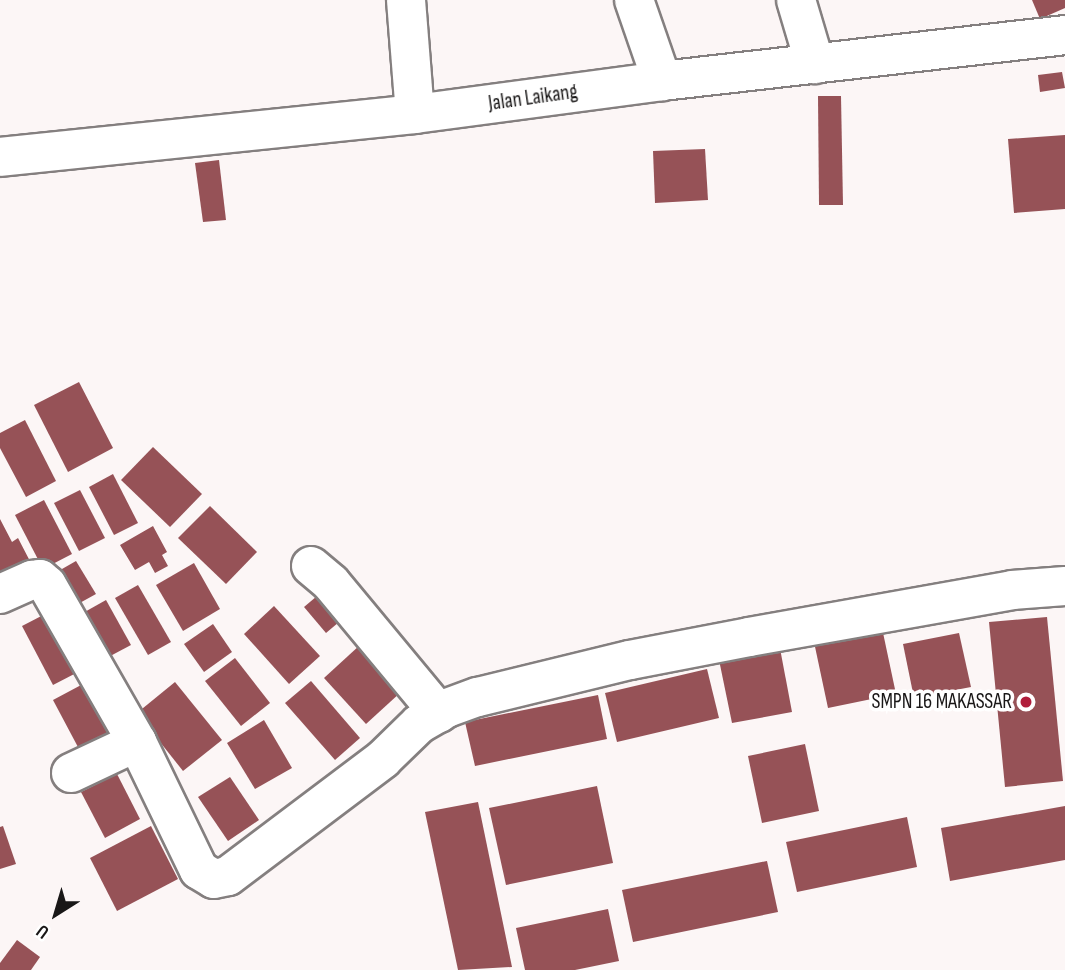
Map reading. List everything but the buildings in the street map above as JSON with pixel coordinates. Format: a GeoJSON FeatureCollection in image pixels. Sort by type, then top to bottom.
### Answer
{"type":"FeatureCollection","features":[{"type":"Feature","properties":{"kind":"street"},"geometry":{"type":"LineString","coordinates":[[406,0],[415,114]]}},
{"type":"Feature","properties":{"kind":"street"},"geometry":{"type":"LineString","coordinates":[[634,0],[662,81]]}},
{"type":"Feature","properties":{"kind":"street"},"geometry":{"type":"LineString","coordinates":[[796,0],[815,64]]}},
{"type":"Feature","properties":{"kind":"street","name":"Jalan Laikang"},"geometry":{"type":"LineString","coordinates":[[0,157],[415,114],[662,81],[1065,35]]}},
{"type":"Feature","properties":{"kind":"street"},"geometry":{"type":"LineString","coordinates":[[311,566],[331,583],[439,713]]}},
{"type":"Feature","properties":{"kind":"street"},"geometry":{"type":"LineString","coordinates":[[0,594],[32,580],[40,579],[47,585],[136,743],[199,870],[214,879],[228,876],[383,759],[419,724],[478,697],[630,660],[1012,590],[1065,586]]}},
{"type":"Feature","properties":{"kind":"street"},"geometry":{"type":"LineString","coordinates":[[71,773],[136,743]]}},
{"type":"Feature","properties":{"kind":"place","name":"SMPN 16 MAKASSAR"},"geometry":{"type":"Point","coordinates":[1026,702]}}]}
